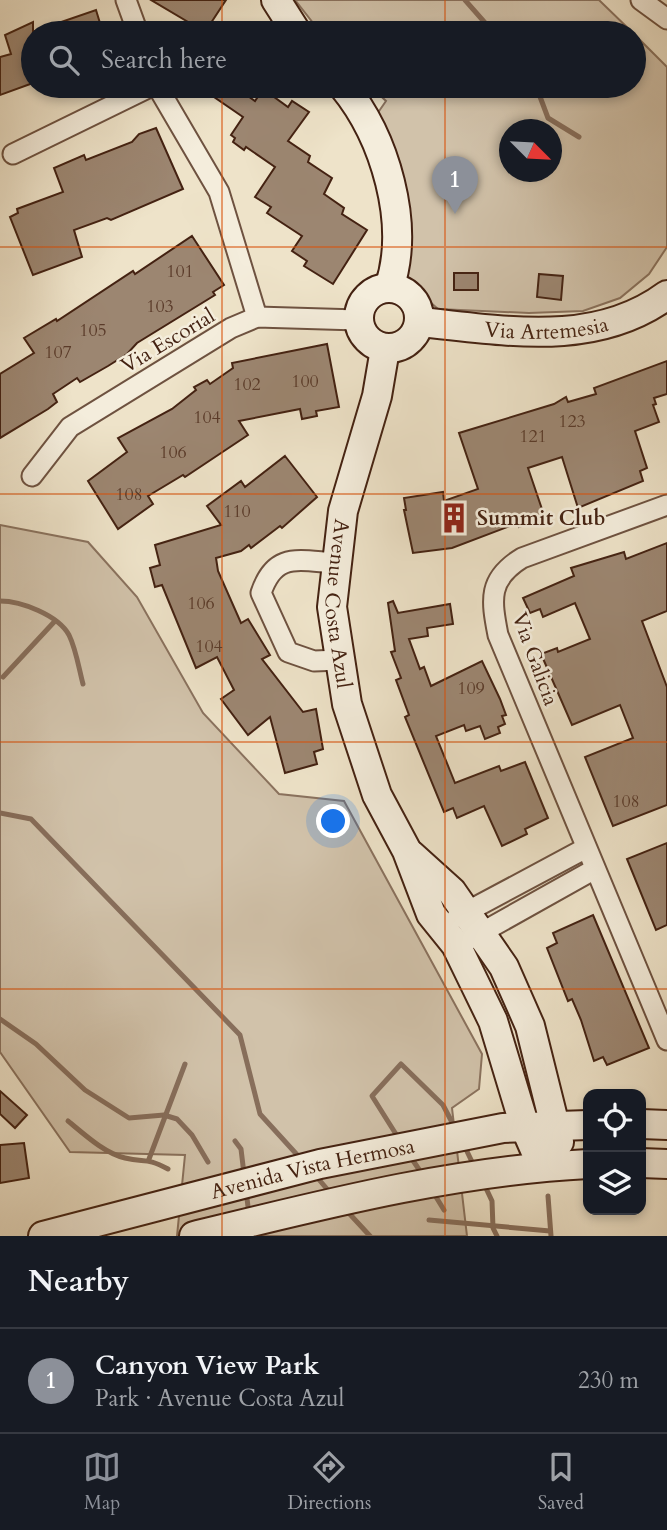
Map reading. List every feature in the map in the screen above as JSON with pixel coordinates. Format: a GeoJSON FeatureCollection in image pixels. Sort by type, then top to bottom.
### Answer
{"type":"FeatureCollection","features":[{"type":"Feature","properties":{"kind":"street"},"geometry":{"type":"LineString","coordinates":[[126,0],[134,21]]}},
{"type":"Feature","properties":{"kind":"street"},"geometry":{"type":"LineString","coordinates":[[276,0],[289,21]]}},
{"type":"Feature","properties":{"kind":"street"},"geometry":{"type":"LineString","coordinates":[[641,0],[667,19]]}},
{"type":"Feature","properties":{"kind":"street"},"geometry":{"type":"LineString","coordinates":[[13,154],[130,98]]}},
{"type":"Feature","properties":{"kind":"street"},"geometry":{"type":"LineString","coordinates":[[162,98],[219,192],[257,317]]}},
{"type":"Feature","properties":{"kind":"street"},"geometry":{"type":"LineString","coordinates":[[352,98],[368,124],[387,175],[396,228],[394,274],[389,288]]}},
{"type":"Feature","properties":{"kind":"street"},"geometry":{"type":"LineString","coordinates":[[389,288],[407,294],[413,300],[419,322],[412,337],[404,344],[385,349],[369,342],[358,320],[364,301],[379,289],[389,288]]}},
{"type":"Feature","properties":{"kind":"street","name":"Via Artemesia"},"geometry":{"type":"LineString","coordinates":[[419,322],[538,332],[583,331],[629,318],[667,295]]}},
{"type":"Feature","properties":{"kind":"street","name":"Via Escorial"},"geometry":{"type":"LineString","coordinates":[[32,476],[70,427],[231,328],[257,317],[358,320]]}},
{"type":"Feature","properties":{"kind":"street","name":"Avenue Costa Azul"},"geometry":{"type":"LineString","coordinates":[[385,349],[377,396],[343,511],[332,607],[347,705],[377,795],[407,851],[430,914],[448,936],[493,1021],[514,1128],[553,1166]]}},
{"type":"Feature","properties":{"kind":"street","name":"Via Galicia"},"geometry":{"type":"LineString","coordinates":[[667,505],[522,558],[504,569],[494,588],[492,608],[498,635],[667,1040]]}},
{"type":"Feature","properties":{"kind":"street"},"geometry":{"type":"LineString","coordinates":[[337,563],[281,562],[268,573],[261,593],[288,652],[314,661],[340,660]]}},
{"type":"Feature","properties":{"kind":"street"},"geometry":{"type":"LineString","coordinates":[[448,936],[475,923],[586,848]]}},
{"type":"Feature","properties":{"kind":"street","name":"Avenue Costa Azul"},"geometry":{"type":"LineString","coordinates":[[407,851],[452,892],[504,967],[530,1026],[555,1126],[553,1166]]}},
{"type":"Feature","properties":{"kind":"street"},"geometry":{"type":"LineString","coordinates":[[448,936],[595,869]]}},
{"type":"Feature","properties":{"kind":"street"},"geometry":{"type":"LineString","coordinates":[[646,1124],[667,1125]]}},
{"type":"Feature","properties":{"kind":"street","name":"Avenida Vista Hermosa"},"geometry":{"type":"LineString","coordinates":[[43,1236],[320,1164],[514,1128],[583,1125]]}},
{"type":"Feature","properties":{"kind":"street"},"geometry":{"type":"LineString","coordinates":[[646,1163],[667,1164]]}},
{"type":"Feature","properties":{"kind":"street","name":"Avenida Vista Hermosa"},"geometry":{"type":"LineString","coordinates":[[194,1236],[390,1188],[553,1166]]}},
{"type":"Feature","properties":{"kind":"shaded area"},"geometry":{"type":"Polygon","coordinates":[[[295,0],[599,0],[621,21],[312,21],[295,0]]]}},
{"type":"Feature","properties":{"kind":"shaded area"},"geometry":{"type":"Polygon","coordinates":[[[646,46],[667,67],[667,247],[649,274],[620,298],[583,311],[529,313],[438,309],[405,280],[375,117],[386,101],[383,98],[646,98],[646,46]]]}},
{"type":"Feature","properties":{"kind":"shaded area"},"geometry":{"type":"Polygon","coordinates":[[[0,525],[88,542],[137,597],[203,713],[279,794],[344,801],[482,1054],[479,1089],[452,1108],[467,1236],[177,1236],[185,1155],[70,1152],[0,1052],[0,525]]]}},
{"type":"Feature","properties":{"kind":"building"},"geometry":{"type":"Polygon","coordinates":[[[151,0],[226,0],[212,21],[186,21],[151,0]]]}},
{"type":"Feature","properties":{"kind":"building"},"geometry":{"type":"Polygon","coordinates":[[[96,10],[99,21],[64,21],[96,10]]]}},
{"type":"Feature","properties":{"kind":"building"},"geometry":{"type":"Polygon","coordinates":[[[21,28],[21,87],[0,95],[0,57],[11,54],[5,35],[21,28]]]}},
{"type":"Feature","properties":{"kind":"building"},"geometry":{"type":"Polygon","coordinates":[[[215,98],[251,98],[255,101],[257,98],[276,98],[288,107],[292,101],[309,112],[288,141],[310,156],[308,162],[332,178],[324,194],[344,208],[342,214],[367,230],[333,284],[304,266],[307,261],[292,251],[302,236],[267,213],[271,207],[255,197],[275,167],[246,147],[244,150],[233,142],[235,138],[231,135],[243,117],[215,98]]]}},
{"type":"Feature","properties":{"kind":"building"},"geometry":{"type":"Polygon","coordinates":[[[156,128],[183,189],[111,220],[107,218],[74,230],[82,257],[33,275],[10,217],[18,213],[17,209],[63,192],[54,168],[84,155],[86,160],[132,142],[139,134],[156,128]]]}},
{"type":"Feature","properties":{"kind":"building"},"geometry":{"type":"Polygon","coordinates":[[[192,236],[224,285],[213,292],[215,295],[137,343],[127,354],[108,366],[80,382],[77,378],[53,394],[57,402],[0,438],[0,374],[34,353],[24,338],[56,319],[57,321],[133,271],[135,274],[192,236]]]}},
{"type":"Feature","properties":{"kind":"building"},"geometry":{"type":"Polygon","coordinates":[[[454,273],[478,273],[478,290],[454,290],[454,273]]]}},
{"type":"Feature","properties":{"kind":"building"},"geometry":{"type":"Polygon","coordinates":[[[539,274],[563,276],[561,300],[537,297],[539,274]]]}},
{"type":"Feature","properties":{"kind":"building"},"geometry":{"type":"Polygon","coordinates":[[[327,344],[339,407],[316,411],[317,416],[302,419],[300,409],[239,421],[248,435],[185,477],[183,475],[148,496],[153,504],[118,529],[88,481],[127,452],[118,438],[172,409],[196,390],[194,387],[207,380],[210,384],[233,368],[232,363],[327,344]]]}},
{"type":"Feature","properties":{"kind":"building"},"geometry":{"type":"Polygon","coordinates":[[[667,361],[667,394],[654,398],[656,404],[653,405],[659,422],[635,431],[647,468],[640,471],[643,481],[578,508],[562,457],[528,468],[545,518],[519,527],[518,523],[452,548],[413,553],[404,498],[443,492],[444,501],[478,489],[459,433],[554,404],[566,397],[568,402],[596,394],[594,388],[667,361]]]}},
{"type":"Feature","properties":{"kind":"building"},"geometry":{"type":"Polygon","coordinates":[[[285,456],[317,497],[282,528],[280,526],[251,548],[249,545],[241,551],[216,558],[218,571],[241,623],[248,619],[270,655],[262,659],[303,712],[316,709],[323,749],[314,752],[317,764],[285,773],[270,717],[248,735],[221,699],[234,690],[217,657],[196,668],[162,585],[155,587],[150,568],[160,565],[155,545],[221,525],[207,506],[241,481],[245,487],[285,456]]]}},
{"type":"Feature","properties":{"kind":"building"},"geometry":{"type":"Polygon","coordinates":[[[667,543],[667,611],[642,621],[667,687],[667,805],[613,826],[585,757],[633,738],[620,705],[572,725],[541,654],[557,648],[558,652],[590,639],[575,603],[543,617],[540,609],[530,613],[523,598],[574,576],[571,568],[624,552],[626,559],[667,543]]]}},
{"type":"Feature","properties":{"kind":"building"},"geometry":{"type":"Polygon","coordinates":[[[393,601],[398,613],[450,604],[453,624],[427,628],[428,636],[409,639],[420,669],[424,667],[431,686],[482,661],[506,715],[502,716],[505,724],[498,727],[500,733],[485,739],[480,726],[466,731],[464,725],[436,736],[455,783],[499,766],[501,771],[525,762],[548,818],[525,829],[527,834],[502,846],[484,806],[457,818],[453,808],[444,812],[405,717],[409,715],[396,680],[401,678],[391,652],[395,651],[388,603],[393,601]]]}},
{"type":"Feature","properties":{"kind":"building"},"geometry":{"type":"Polygon","coordinates":[[[667,843],[667,925],[656,930],[627,859],[667,843]]]}},
{"type":"Feature","properties":{"kind":"building"},"geometry":{"type":"Polygon","coordinates":[[[593,915],[649,1048],[607,1065],[603,1057],[594,1061],[581,1020],[572,999],[568,1001],[547,948],[557,943],[553,933],[593,915]]]}},
{"type":"Feature","properties":{"kind":"building"},"geometry":{"type":"Polygon","coordinates":[[[0,1091],[27,1115],[15,1128],[0,1114],[0,1091]]]}},
{"type":"Feature","properties":{"kind":"building"},"geometry":{"type":"Polygon","coordinates":[[[24,1143],[29,1178],[0,1183],[0,1145],[24,1143]]]}},
{"type":"Feature","properties":{"kind":"waterway"},"geometry":{"type":"LineString","coordinates":[[465,0],[483,21]]}},
{"type":"Feature","properties":{"kind":"waterway"},"geometry":{"type":"LineString","coordinates":[[540,98],[548,118],[579,137]]}},
{"type":"Feature","properties":{"kind":"waterway"},"geometry":{"type":"LineString","coordinates":[[0,601],[38,610],[57,621],[74,646],[83,684]]}},
{"type":"Feature","properties":{"kind":"waterway"},"geometry":{"type":"LineString","coordinates":[[3,677],[55,621]]}},
{"type":"Feature","properties":{"kind":"waterway"},"geometry":{"type":"LineString","coordinates":[[0,813],[31,819],[240,1035],[260,1114],[300,1158]]}},
{"type":"Feature","properties":{"kind":"waterway"},"geometry":{"type":"LineString","coordinates":[[0,1019],[36,1044],[85,1090],[129,1118],[164,1115],[177,1119],[192,1135],[208,1162]]}},
{"type":"Feature","properties":{"kind":"waterway"},"geometry":{"type":"LineString","coordinates":[[149,1159],[185,1064]]}},
{"type":"Feature","properties":{"kind":"waterway"},"geometry":{"type":"LineString","coordinates":[[399,1139],[372,1096],[401,1064],[443,1105],[455,1128]]}},
{"type":"Feature","properties":{"kind":"waterway"},"geometry":{"type":"LineString","coordinates":[[68,1121],[117,1156],[155,1163],[168,1169]]}},
{"type":"Feature","properties":{"kind":"waterway"},"geometry":{"type":"LineString","coordinates":[[235,1141],[241,1149],[244,1174]]}},
{"type":"Feature","properties":{"kind":"waterway"},"geometry":{"type":"LineString","coordinates":[[463,1143],[474,1166]]}},
{"type":"Feature","properties":{"kind":"waterway"},"geometry":{"type":"LineString","coordinates":[[410,1156],[422,1174]]}},
{"type":"Feature","properties":{"kind":"waterway"},"geometry":{"type":"LineString","coordinates":[[316,1176],[332,1195]]}},
{"type":"Feature","properties":{"kind":"waterway"},"geometry":{"type":"LineString","coordinates":[[484,1184],[492,1201],[493,1228],[497,1236]]}},
{"type":"Feature","properties":{"kind":"waterway"},"geometry":{"type":"LineString","coordinates":[[246,1190],[249,1215]]}},
{"type":"Feature","properties":{"kind":"waterway"},"geometry":{"type":"LineString","coordinates":[[433,1192],[444,1210]]}},
{"type":"Feature","properties":{"kind":"waterway"},"geometry":{"type":"LineString","coordinates":[[548,1196],[551,1236]]}},
{"type":"Feature","properties":{"kind":"waterway"},"geometry":{"type":"LineString","coordinates":[[346,1210],[370,1236]]}},
{"type":"Feature","properties":{"kind":"waterway"},"geometry":{"type":"LineString","coordinates":[[429,1220],[550,1231]]}},
{"type":"Feature","properties":{"kind":"place","name":"Canyon View Park"},"geometry":{"type":"Point","coordinates":[455,214]}},
{"type":"Feature","properties":{"kind":"place","name":"Summit Club"},"geometry":{"type":"Point","coordinates":[454,518]}}]}
